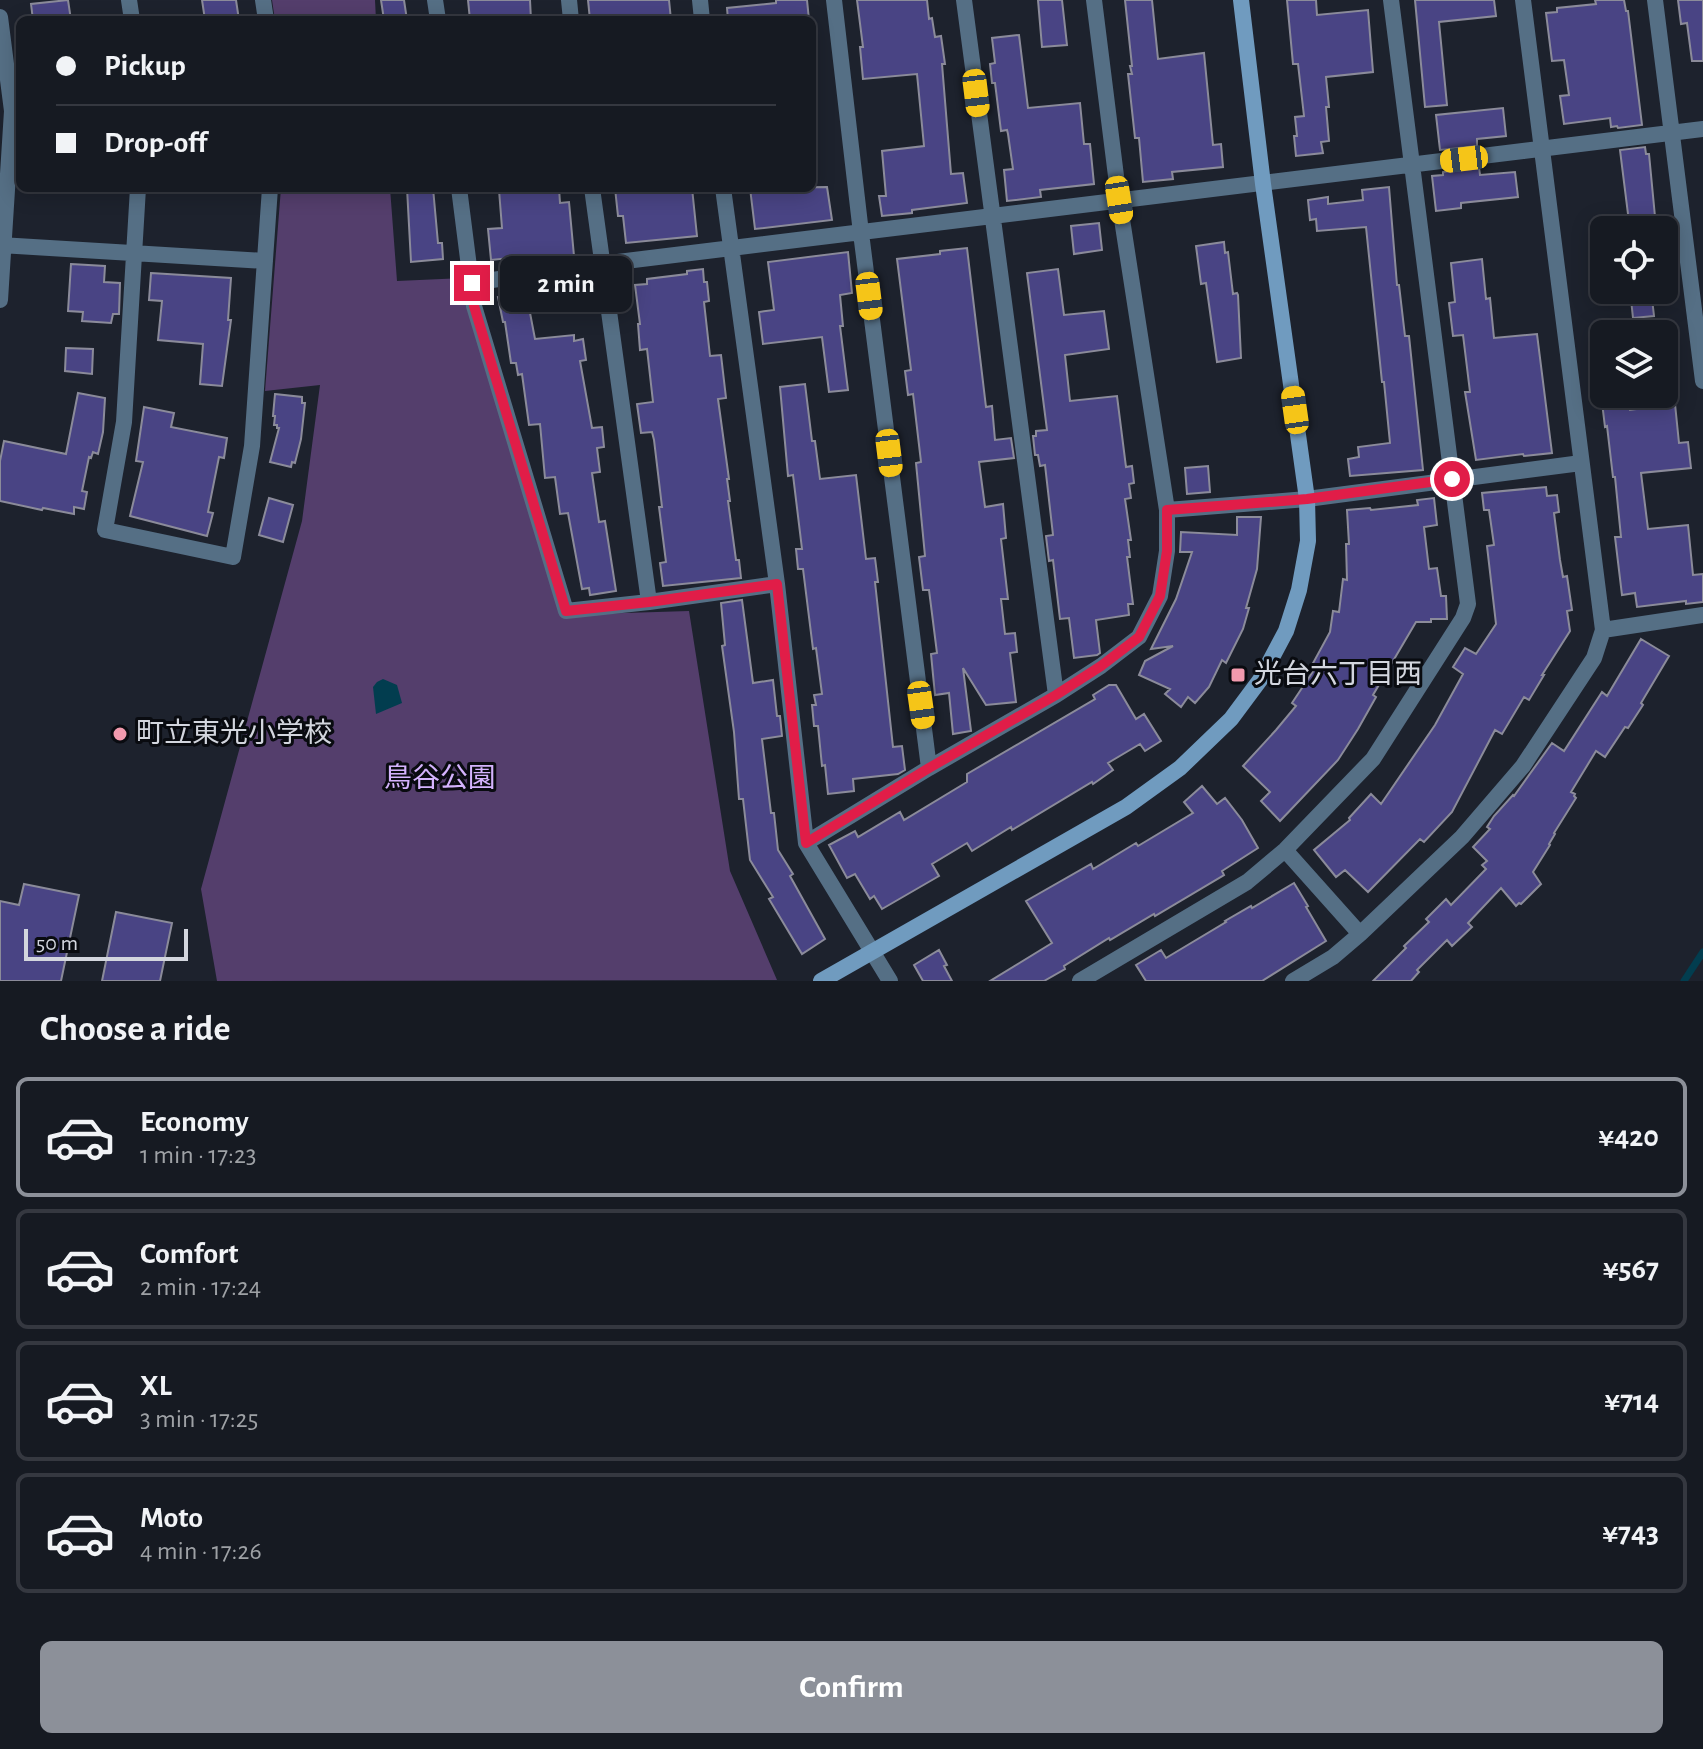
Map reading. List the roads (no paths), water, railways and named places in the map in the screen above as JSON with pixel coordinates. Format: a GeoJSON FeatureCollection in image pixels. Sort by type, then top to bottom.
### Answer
{"type":"FeatureCollection","features":[{"type":"Feature","properties":{"kind":"street"},"geometry":{"type":"LineString","coordinates":[[834,0],[929,768]]}},
{"type":"Feature","properties":{"kind":"street"},"geometry":{"type":"LineString","coordinates":[[964,0],[1056,695]]}},
{"type":"Feature","properties":{"kind":"street"},"geometry":{"type":"LineString","coordinates":[[806,843],[1101,666],[1139,637],[1160,596],[1167,551],[1167,510],[1119,200],[1094,0]]}},
{"type":"Feature","properties":{"kind":"street"},"geometry":{"type":"LineString","coordinates":[[821,981],[1126,807],[1180,768],[1231,719],[1260,680],[1286,631],[1299,590],[1308,541],[1307,499],[1241,0]]}},
{"type":"Feature","properties":{"kind":"street"},"geometry":{"type":"LineString","coordinates":[[1080,981],[1247,882],[1285,850],[1373,759],[1463,618],[1468,604],[1391,0]]}},
{"type":"Feature","properties":{"kind":"street"},"geometry":{"type":"LineString","coordinates":[[1293,981],[1333,957],[1360,934],[1462,837],[1523,766],[1594,658],[1603,630],[1523,0]]}},
{"type":"Feature","properties":{"kind":"street"},"geometry":{"type":"LineString","coordinates":[[1655,0],[1703,381]]}},
{"type":"Feature","properties":{"kind":"street"},"geometry":{"type":"LineString","coordinates":[[0,17],[12,111],[0,300]]}},
{"type":"Feature","properties":{"kind":"street"},"geometry":{"type":"LineString","coordinates":[[472,283],[601,264],[1703,129]]}},
{"type":"Feature","properties":{"kind":"street"},"geometry":{"type":"LineString","coordinates":[[138,192],[124,422],[105,530],[233,557],[252,446],[270,192]]}},
{"type":"Feature","properties":{"kind":"street"},"geometry":{"type":"LineString","coordinates":[[460,192],[474,306],[566,611],[777,584]]}},
{"type":"Feature","properties":{"kind":"street"},"geometry":{"type":"LineString","coordinates":[[592,192],[649,602]]}},
{"type":"Feature","properties":{"kind":"street"},"geometry":{"type":"LineString","coordinates":[[724,192],[777,584],[806,843],[890,981]]}},
{"type":"Feature","properties":{"kind":"street"},"geometry":{"type":"LineString","coordinates":[[2,245],[265,261]]}},
{"type":"Feature","properties":{"kind":"street"},"geometry":{"type":"LineString","coordinates":[[1167,510],[1307,499],[1581,463]]}},
{"type":"Feature","properties":{"kind":"street"},"geometry":{"type":"LineString","coordinates":[[1603,630],[1703,615]]}},
{"type":"Feature","properties":{"kind":"street"},"geometry":{"type":"LineString","coordinates":[[1285,850],[1360,934]]}},
{"type":"Feature","properties":{"kind":"water"},"geometry":{"type":"Polygon","coordinates":[[[383,679],[397,685],[402,703],[376,714],[373,687],[383,679]]]}},
{"type":"Feature","properties":{"kind":"waterway"},"geometry":{"type":"LineString","coordinates":[[1684,981],[1703,952]]}},
{"type":"Feature","properties":{"kind":"place","name":"光台六丁目西"},"geometry":{"type":"Point","coordinates":[1238,675]}},
{"type":"Feature","properties":{"kind":"place","name":"町立東光小学校"},"geometry":{"type":"Point","coordinates":[120,734]}},
{"type":"Feature","properties":{"kind":"park label","name":"鳥谷公園"},"geometry":{"type":"Point","coordinates":[440,779]}}]}
